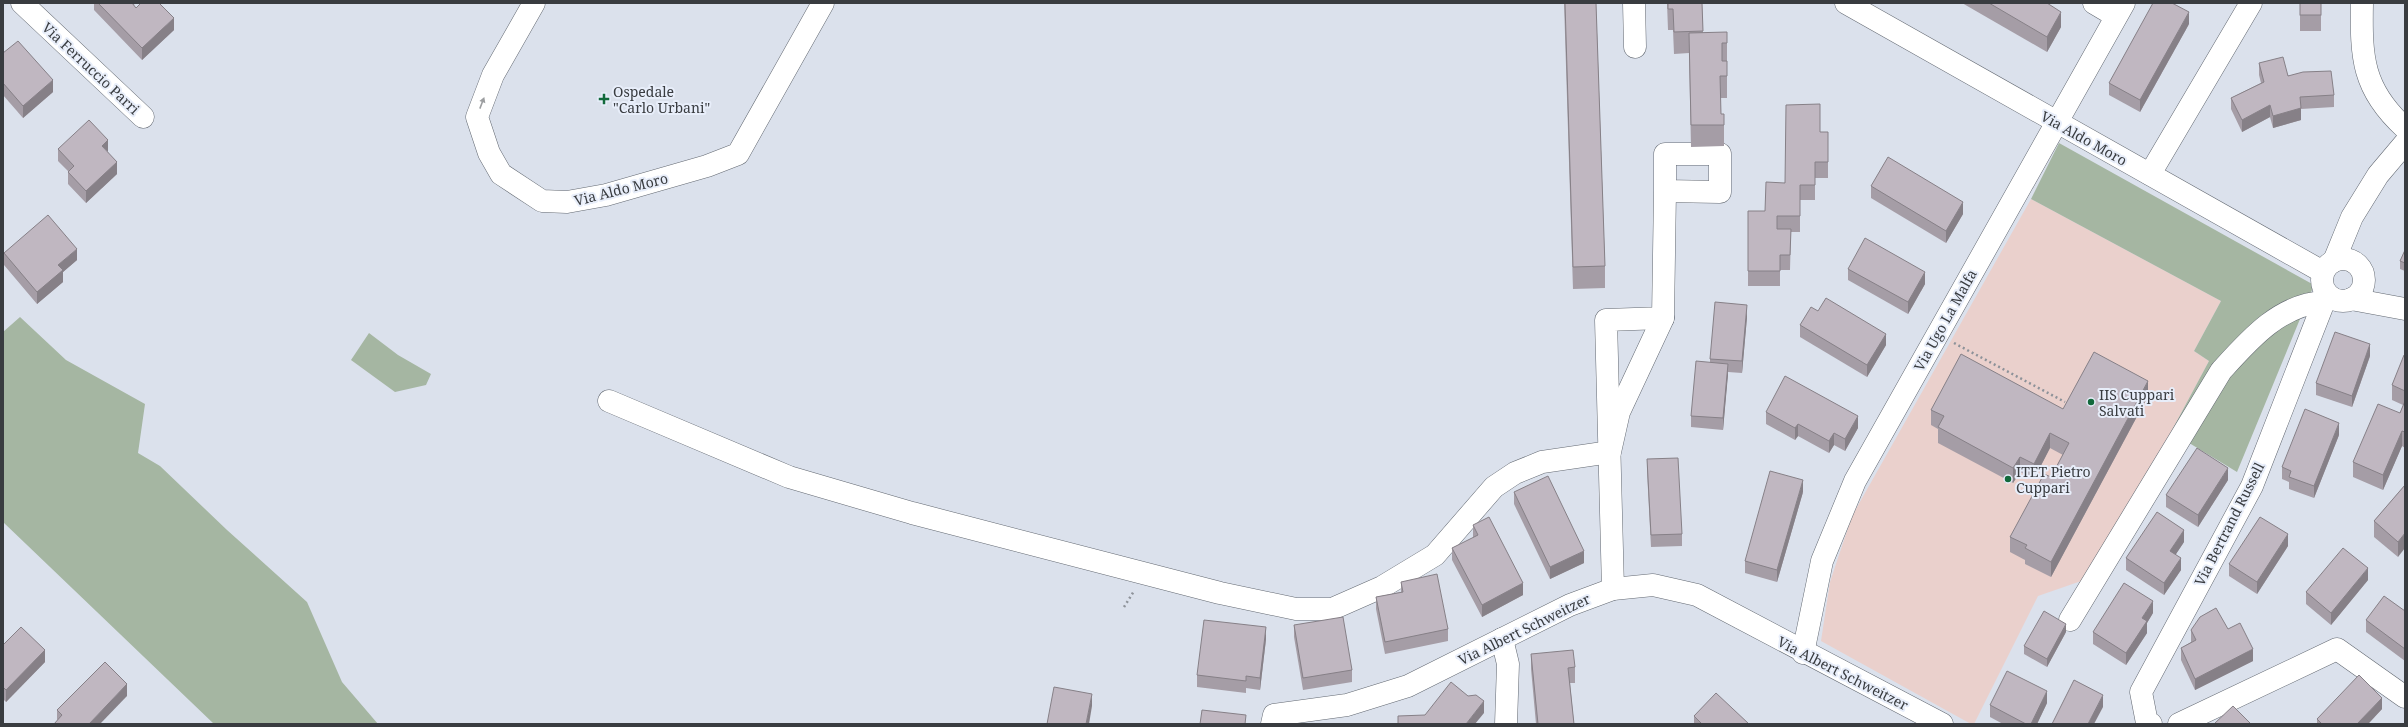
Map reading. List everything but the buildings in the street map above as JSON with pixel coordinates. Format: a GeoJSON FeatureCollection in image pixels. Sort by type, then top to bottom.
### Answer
{"type":"FeatureCollection","features":[{"type":"Feature","properties":{"kind":"street","name":"Via Ferruccio Parri"},"geometry":{"type":"LineString","coordinates":[[22,3],[143,117]]}},
{"type":"Feature","properties":{"kind":"street","name":"Via Aldo Moro"},"geometry":{"type":"LineString","coordinates":[[534,3],[493,75],[477,117],[489,153],[501,174],[542,201],[567,202],[606,195],[707,166],[738,154],[823,3]]}},
{"type":"Feature","properties":{"kind":"street"},"geometry":{"type":"LineString","coordinates":[[1634,3],[1635,47]]}},
{"type":"Feature","properties":{"kind":"street","name":"Via Aldo Moro"},"geometry":{"type":"LineString","coordinates":[[1846,3],[2055,122],[2150,174],[2329,266],[2346,259],[2360,269]]}},
{"type":"Feature","properties":{"kind":"street"},"geometry":{"type":"LineString","coordinates":[[2094,3],[2120,10]]}},
{"type":"Feature","properties":{"kind":"street"},"geometry":{"type":"LineString","coordinates":[[2150,174],[2251,3]]}},
{"type":"Feature","properties":{"kind":"street"},"geometry":{"type":"LineString","coordinates":[[2362,3],[2361,49],[2370,84],[2390,114],[2405,128]]}},
{"type":"Feature","properties":{"kind":"street","name":"Via Ugo La Malfa"},"geometry":{"type":"LineString","coordinates":[[1803,653],[1822,561],[1855,481],[2055,122],[2120,10]]}},
{"type":"Feature","properties":{"kind":"street"},"geometry":{"type":"LineString","coordinates":[[2326,298],[2322,284],[2352,217],[2378,175],[2405,143]]}},
{"type":"Feature","properties":{"kind":"street"},"geometry":{"type":"LineString","coordinates":[[1610,452],[1619,412],[1663,318],[1665,192]]}},
{"type":"Feature","properties":{"kind":"street"},"geometry":{"type":"LineString","coordinates":[[2352,217],[2364,286],[2357,296],[2352,299]]}},
{"type":"Feature","properties":{"kind":"street"},"geometry":{"type":"LineString","coordinates":[[2360,269],[2404,309]]}},
{"type":"Feature","properties":{"kind":"street"},"geometry":{"type":"LineString","coordinates":[[2070,620],[2221,371],[2247,342],[2268,324],[2298,307],[2326,298],[2338,301],[2352,299],[2404,309]]}},
{"type":"Feature","properties":{"kind":"street","name":"Via Bertrand Russell"},"geometry":{"type":"LineString","coordinates":[[2151,724],[2146,723],[2141,692],[2252,486],[2326,298]]}},
{"type":"Feature","properties":{"kind":"street"},"geometry":{"type":"LineString","coordinates":[[1613,589],[1606,320],[1663,318]]}},
{"type":"Feature","properties":{"kind":"street"},"geometry":{"type":"LineString","coordinates":[[609,401],[789,477],[912,513],[1220,593],[1296,609],[1332,609],[1382,587],[1435,555],[1494,487],[1515,473],[1542,462],[1610,452]]}},
{"type":"Feature","properties":{"kind":"street","name":"Via Albert Schweitzer"},"geometry":{"type":"LineString","coordinates":[[1273,720],[1347,705],[1408,686],[1570,605],[1613,589],[1653,585],[1698,595],[1803,653],[1935,722]]}},
{"type":"Feature","properties":{"kind":"street"},"geometry":{"type":"LineString","coordinates":[[1502,639],[1508,664],[1506,724]]}},
{"type":"Feature","properties":{"kind":"street"},"geometry":{"type":"LineString","coordinates":[[2179,724],[2337,649],[2405,697]]}},
{"type":"Feature","properties":{"kind":"path"},"geometry":{"type":"LineString","coordinates":[[1937,334],[2065,402]]}},
{"type":"Feature","properties":{"kind":"shaded area","name":"ITET Pietro Cuppari"},"geometry":{"type":"Polygon","coordinates":[[[2031,199],[2221,301],[2194,351],[2209,361],[2171,432],[2087,579],[2038,596],[1974,724],[1971,724],[1821,641],[1830,582],[1852,516],[2031,199]]]}},
{"type":"Feature","properties":{"kind":"green space"},"geometry":{"type":"Polygon","coordinates":[[[2059,143],[2314,285],[2237,472],[2171,432],[2209,361],[2194,351],[2221,301],[2031,199],[2059,143]]]}},
{"type":"Feature","properties":{"kind":"green space"},"geometry":{"type":"Polygon","coordinates":[[[20,317],[66,360],[145,404],[138,453],[160,466],[227,530],[307,602],[342,682],[378,724],[214,724],[3,522],[3,332],[20,317]]]}},
{"type":"Feature","properties":{"kind":"green space"},"geometry":{"type":"Polygon","coordinates":[[[369,333],[398,355],[431,374],[426,385],[395,392],[351,360],[369,333]]]}},
{"type":"Feature","properties":{"kind":"place","name":"Ospedale \"Carlo Urbani\""},"geometry":{"type":"Point","coordinates":[604,99]}},
{"type":"Feature","properties":{"kind":"place","name":"IIS Cuppari Salvati"},"geometry":{"type":"Point","coordinates":[2091,402]}},
{"type":"Feature","properties":{"kind":"place","name":"ITET Pietro Cuppari"},"geometry":{"type":"Point","coordinates":[2008,479]}}]}
